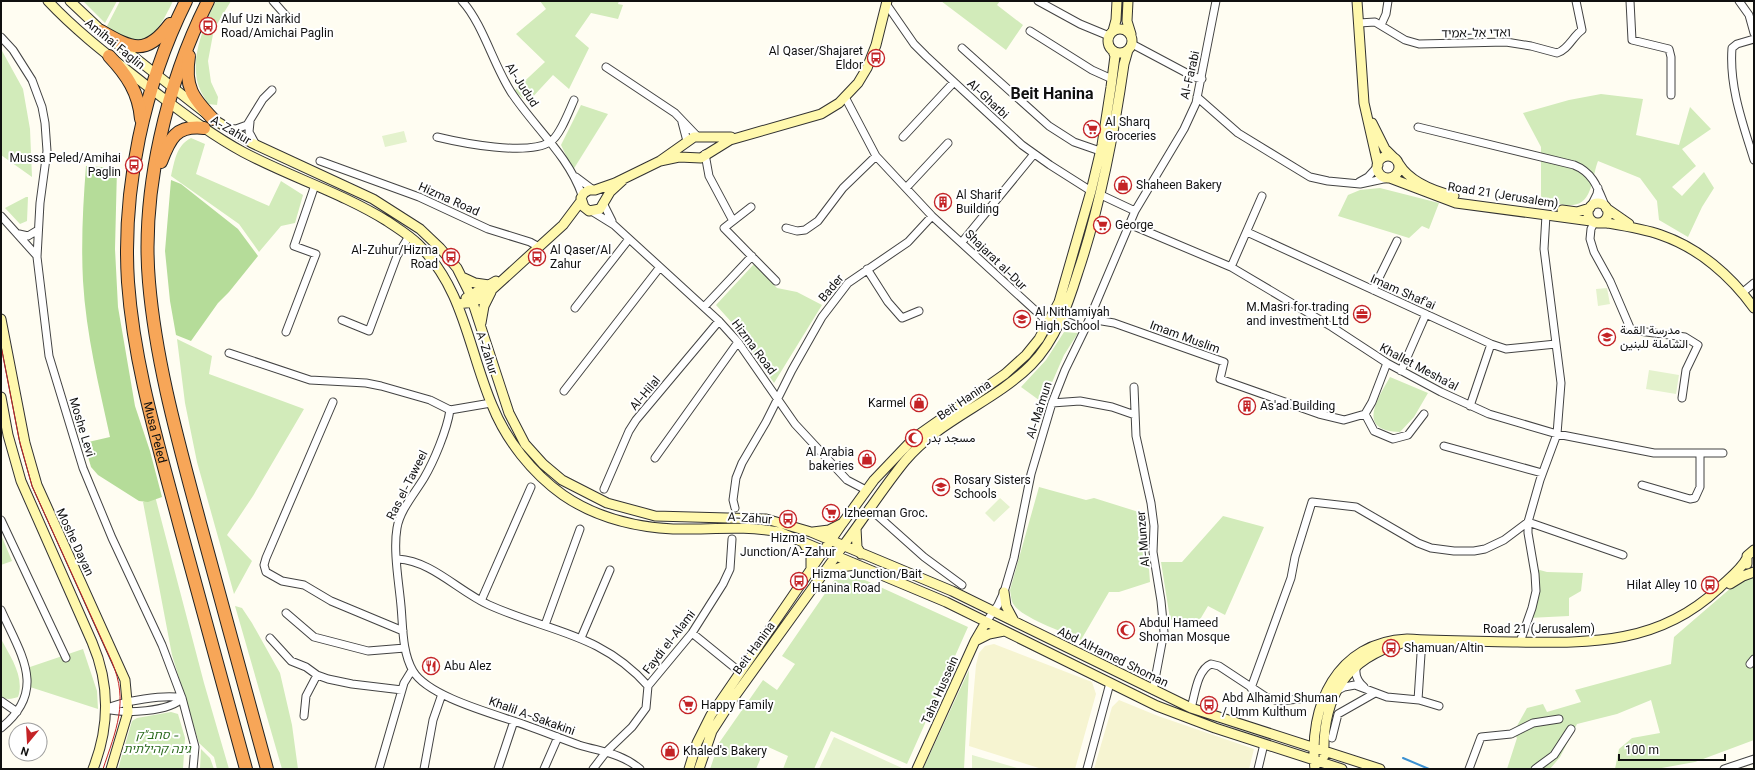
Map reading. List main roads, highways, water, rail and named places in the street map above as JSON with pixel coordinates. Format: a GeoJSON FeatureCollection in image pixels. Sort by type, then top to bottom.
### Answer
{"type":"FeatureCollection","features":[{"type":"Feature","properties":{"kind":"highway"},"geometry":{"type":"LineString","coordinates":[[208,1],[193,35],[188,67],[188,83],[192,95],[213,120]]}},
{"type":"Feature","properties":{"kind":"highway"},"geometry":{"type":"LineString","coordinates":[[101,31],[123,44],[132,47],[148,45],[163,33],[184,4]]}},
{"type":"Feature","properties":{"kind":"highway","name":"Musa Peled"},"geometry":{"type":"LineString","coordinates":[[184,4],[155,73],[140,137],[132,186],[128,241],[128,282],[140,363],[156,436],[246,769]]}},
{"type":"Feature","properties":{"kind":"highway","name":"Musa Peled"},"geometry":{"type":"LineString","coordinates":[[193,35],[173,86],[152,185],[148,242],[149,281],[161,366],[175,431],[267,769]]}},
{"type":"Feature","properties":{"kind":"highway"},"geometry":{"type":"LineString","coordinates":[[109,56],[126,74],[137,96],[140,108],[140,137]]}},
{"type":"Feature","properties":{"kind":"highway"},"geometry":{"type":"LineString","coordinates":[[152,185],[166,150],[177,132],[192,127],[204,128]]}},
{"type":"Feature","properties":{"kind":"main road","name":"Amihai Faglin"},"geometry":{"type":"LineString","coordinates":[[48,1],[84,35],[151,88]]}},
{"type":"Feature","properties":{"kind":"main road","name":"Amihai Faglin"},"geometry":{"type":"LineString","coordinates":[[70,1],[101,31],[173,86]]}},
{"type":"Feature","properties":{"kind":"main road"},"geometry":{"type":"LineString","coordinates":[[1111,33],[1121,28],[1125,30],[1130,43],[1120,53],[1113,51],[1108,44],[1111,33],[1116,20],[1117,1]]}},
{"type":"Feature","properties":{"kind":"main road","name":"Beit Hanina"},"geometry":{"type":"LineString","coordinates":[[699,769],[706,747],[720,718],[844,546],[869,508],[916,449],[1003,388],[1033,363],[1045,347],[1061,319],[1080,267],[1101,195],[1113,134],[1124,64],[1130,43],[1127,21],[1128,1]]}},
{"type":"Feature","properties":{"kind":"main road","name":"Road 21 (Jerusalem)"},"geometry":{"type":"LineString","coordinates":[[1357,1],[1363,96],[1367,122],[1377,155],[1377,166]]}},
{"type":"Feature","properties":{"kind":"main road"},"geometry":{"type":"LineString","coordinates":[[660,161],[701,158],[705,154],[740,137],[821,114],[845,98],[858,83],[867,68],[887,3]]}},
{"type":"Feature","properties":{"kind":"main road","name":"Beit Hanina"},"geometry":{"type":"LineString","coordinates":[[689,769],[697,743],[708,721],[740,672],[866,490],[893,458],[914,438],[998,380],[1040,339],[1049,323],[1061,295],[1091,191],[1100,151],[1112,79],[1115,56],[1113,51]]}},
{"type":"Feature","properties":{"kind":"main road","name":"A-Zahur"},"geometry":{"type":"LineString","coordinates":[[173,86],[213,120],[257,145],[374,199],[420,229],[440,248],[461,276],[472,298],[509,413],[516,427],[525,444],[543,464],[562,480],[607,503],[642,514],[666,517],[766,519],[810,532],[844,546]]}},
{"type":"Feature","properties":{"kind":"main road","name":"A-Zahur"},"geometry":{"type":"LineString","coordinates":[[151,88],[204,128],[257,159],[361,207],[410,236],[440,268],[452,288],[491,402],[507,435],[536,472],[564,496],[592,511],[626,523],[651,527],[756,529],[779,532],[824,550]]}},
{"type":"Feature","properties":{"kind":"main road","name":"Road 21 (Jerusalem)"},"geometry":{"type":"LineString","coordinates":[[1363,96],[1375,131],[1385,149],[1413,179],[1434,189],[1458,196],[1572,212],[1590,207]]}},
{"type":"Feature","properties":{"kind":"main road"},"geometry":{"type":"LineString","coordinates":[[458,304],[490,288],[505,277],[563,225],[582,198],[594,190],[623,180],[660,161],[687,142],[699,137],[740,137]]}},
{"type":"Feature","properties":{"kind":"main road"},"geometry":{"type":"LineString","coordinates":[[699,137],[706,142],[705,154]]}},
{"type":"Feature","properties":{"kind":"main road"},"geometry":{"type":"LineString","coordinates":[[687,142],[686,151],[693,158]]}},
{"type":"Feature","properties":{"kind":"main road"},"geometry":{"type":"LineString","coordinates":[[1382,158],[1396,161],[1398,172],[1389,178],[1380,175],[1377,166],[1382,158]]}},
{"type":"Feature","properties":{"kind":"main road","name":"Road 21 (Jerusalem)"},"geometry":{"type":"LineString","coordinates":[[1389,178],[1456,202],[1643,230]]}},
{"type":"Feature","properties":{"kind":"main road"},"geometry":{"type":"LineString","coordinates":[[563,225],[591,211],[600,209],[603,202],[623,180]]}},
{"type":"Feature","properties":{"kind":"main road"},"geometry":{"type":"LineString","coordinates":[[594,190],[602,195],[603,202]]}},
{"type":"Feature","properties":{"kind":"main road"},"geometry":{"type":"LineString","coordinates":[[582,198],[584,207],[591,211]]}},
{"type":"Feature","properties":{"kind":"main road"},"geometry":{"type":"LineString","coordinates":[[1599,204],[1606,208],[1607,217],[1595,222],[1588,215],[1590,207],[1599,204]]}},
{"type":"Feature","properties":{"kind":"main road","name":"Road 21 (Jerusalem)"},"geometry":{"type":"LineString","coordinates":[[1606,208],[1624,222],[1672,239],[1694,251],[1719,270],[1742,293],[1754,308]]}},
{"type":"Feature","properties":{"kind":"main road"},"geometry":{"type":"LineString","coordinates":[[461,276],[475,284],[490,288]]}},
{"type":"Feature","properties":{"kind":"main road"},"geometry":{"type":"LineString","coordinates":[[481,325],[484,306],[490,288]]}},
{"type":"Feature","properties":{"kind":"main road","name":"Moshe Dayan"},"geometry":{"type":"LineString","coordinates":[[1,319],[25,442],[37,485],[123,672],[128,707],[111,769]]}},
{"type":"Feature","properties":{"kind":"main road","name":"Moshe Dayan"},"geometry":{"type":"LineString","coordinates":[[1,397],[8,436],[21,481],[98,656],[104,681],[106,709],[102,742],[93,769]]}},
{"type":"Feature","properties":{"kind":"main road"},"geometry":{"type":"LineString","coordinates":[[810,532],[829,530],[842,524]]}},
{"type":"Feature","properties":{"kind":"main road"},"geometry":{"type":"LineString","coordinates":[[856,528],[857,547],[861,554]]}},
{"type":"Feature","properties":{"kind":"main road"},"geometry":{"type":"LineString","coordinates":[[802,541],[811,555],[811,569]]}},
{"type":"Feature","properties":{"kind":"main road","name":"Abd AlHamed Shoman"},"geometry":{"type":"LineString","coordinates":[[844,546],[952,591],[1191,708],[1380,769]]}},
{"type":"Feature","properties":{"kind":"main road","name":"Abd AlHamed Shoman"},"geometry":{"type":"LineString","coordinates":[[824,550],[855,565],[946,602],[1157,706],[1264,744],[1315,764],[1342,769]]}},
{"type":"Feature","properties":{"kind":"main road"},"geometry":{"type":"LineString","coordinates":[[1752,552],[1747,564],[1754,572]]}},
{"type":"Feature","properties":{"kind":"main road","name":"Road 21 (Jerusalem)"},"geometry":{"type":"LineString","coordinates":[[1711,596],[1742,566],[1752,552]]}},
{"type":"Feature","properties":{"kind":"main road"},"geometry":{"type":"LineString","coordinates":[[821,576],[836,568],[855,565]]}},
{"type":"Feature","properties":{"kind":"main road","name":"Road 21 (Jerusalem)"},"geometry":{"type":"LineString","coordinates":[[1315,764],[1314,747],[1324,698],[1331,684],[1342,669],[1357,655],[1374,645],[1391,640],[1589,642],[1632,635],[1679,617],[1743,576],[1754,572]]}},
{"type":"Feature","properties":{"kind":"main road"},"geometry":{"type":"LineString","coordinates":[[1004,592],[1006,606],[1014,621]]}},
{"type":"Feature","properties":{"kind":"main road","name":"Taha Hussein"},"geometry":{"type":"LineString","coordinates":[[917,769],[975,641],[986,622]]}},
{"type":"Feature","properties":{"kind":"main road"},"geometry":{"type":"LineString","coordinates":[[975,641],[989,634],[1004,631]]}},
{"type":"Feature","properties":{"kind":"main road","name":"Road 21 (Jerusalem)"},"geometry":{"type":"LineString","coordinates":[[1325,766],[1324,750],[1330,711],[1336,692],[1349,673],[1358,664],[1374,653],[1403,643],[1428,640]]}},
{"type":"Feature","properties":{"kind":"main road"},"geometry":{"type":"LineString","coordinates":[[1298,742],[1311,734],[1318,724]]}},
{"type":"Feature","properties":{"kind":"waterway"},"geometry":{"type":"LineString","coordinates":[[1403,758],[1429,769]]}},
{"type":"Feature","properties":{"kind":"tram line"},"geometry":{"type":"LineString","coordinates":[[1,346],[19,439],[32,486],[117,676],[120,690],[119,716],[103,769]]}},
{"type":"Feature","properties":{"kind":"place","name":"Aluf Uzi Narkid Road/Amichai Paglin"},"geometry":{"type":"Point","coordinates":[208,26]}},
{"type":"Feature","properties":{"kind":"place","name":"Al Qaser/Shajaret Eldor"},"geometry":{"type":"Point","coordinates":[876,58]}},
{"type":"Feature","properties":{"kind":"place","name":"Al Sharq Groceries"},"geometry":{"type":"Point","coordinates":[1092,129]}},
{"type":"Feature","properties":{"kind":"place","name":"Mussa Peled/Amihai Paglin"},"geometry":{"type":"Point","coordinates":[134,165]}},
{"type":"Feature","properties":{"kind":"place","name":"Shaheen Bakery"},"geometry":{"type":"Point","coordinates":[1123,185]}},
{"type":"Feature","properties":{"kind":"place","name":"Al Sharif Building"},"geometry":{"type":"Point","coordinates":[943,202]}},
{"type":"Feature","properties":{"kind":"place","name":"George"},"geometry":{"type":"Point","coordinates":[1102,225]}},
{"type":"Feature","properties":{"kind":"place","name":"Al-Zuhur/Hizma Road"},"geometry":{"type":"Point","coordinates":[451,257]}},
{"type":"Feature","properties":{"kind":"place","name":"Al Qaser/Al Zahur"},"geometry":{"type":"Point","coordinates":[537,257]}},
{"type":"Feature","properties":{"kind":"place","name":"M.Masri for trading and investment Ltd"},"geometry":{"type":"Point","coordinates":[1362,314]}},
{"type":"Feature","properties":{"kind":"place","name":"Al Nithamiyah High School"},"geometry":{"type":"Point","coordinates":[1022,319]}},
{"type":"Feature","properties":{"kind":"place","name":"مدرسة القمة الشاملة للبنين"},"geometry":{"type":"Point","coordinates":[1607,337]}},
{"type":"Feature","properties":{"kind":"place","name":"Karmel"},"geometry":{"type":"Point","coordinates":[919,403]}},
{"type":"Feature","properties":{"kind":"place","name":"As'ad Building"},"geometry":{"type":"Point","coordinates":[1247,406]}},
{"type":"Feature","properties":{"kind":"place","name":"مسجد بدر"},"geometry":{"type":"Point","coordinates":[914,438]}},
{"type":"Feature","properties":{"kind":"place","name":"Al Arabia bakeries"},"geometry":{"type":"Point","coordinates":[867,459]}},
{"type":"Feature","properties":{"kind":"place","name":"Rosary Sisters Schools"},"geometry":{"type":"Point","coordinates":[941,487]}},
{"type":"Feature","properties":{"kind":"place","name":"Izheeman Groc."},"geometry":{"type":"Point","coordinates":[831,513]}},
{"type":"Feature","properties":{"kind":"place","name":"Hizma Junction/A-Zahur"},"geometry":{"type":"Point","coordinates":[788,519]}},
{"type":"Feature","properties":{"kind":"place","name":"Hizma Junction/Bait Hanina Road"},"geometry":{"type":"Point","coordinates":[799,581]}},
{"type":"Feature","properties":{"kind":"place","name":"Hilat Alley 10"},"geometry":{"type":"Point","coordinates":[1710,585]}},
{"type":"Feature","properties":{"kind":"place","name":"Abdul Hameed Shoman Mosque"},"geometry":{"type":"Point","coordinates":[1126,630]}},
{"type":"Feature","properties":{"kind":"place","name":"Shamuan/Altin"},"geometry":{"type":"Point","coordinates":[1391,648]}},
{"type":"Feature","properties":{"kind":"place","name":"Abu Alez"},"geometry":{"type":"Point","coordinates":[431,666]}},
{"type":"Feature","properties":{"kind":"place","name":"Happy Family"},"geometry":{"type":"Point","coordinates":[688,705]}},
{"type":"Feature","properties":{"kind":"place","name":"Abd Alhamid Shuman / Umm Kulthum"},"geometry":{"type":"Point","coordinates":[1209,705]}},
{"type":"Feature","properties":{"kind":"place","name":"Khaled's Bakery"},"geometry":{"type":"Point","coordinates":[670,751]}},
{"type":"Feature","properties":{"kind":"district","name":"Beit Hanina"},"geometry":{"type":"Point","coordinates":[1052,93]}},
{"type":"Feature","properties":{"kind":"park label","name":"סחב\"ק - גינה קהילתית"},"geometry":{"type":"Point","coordinates":[157,742]}}]}
